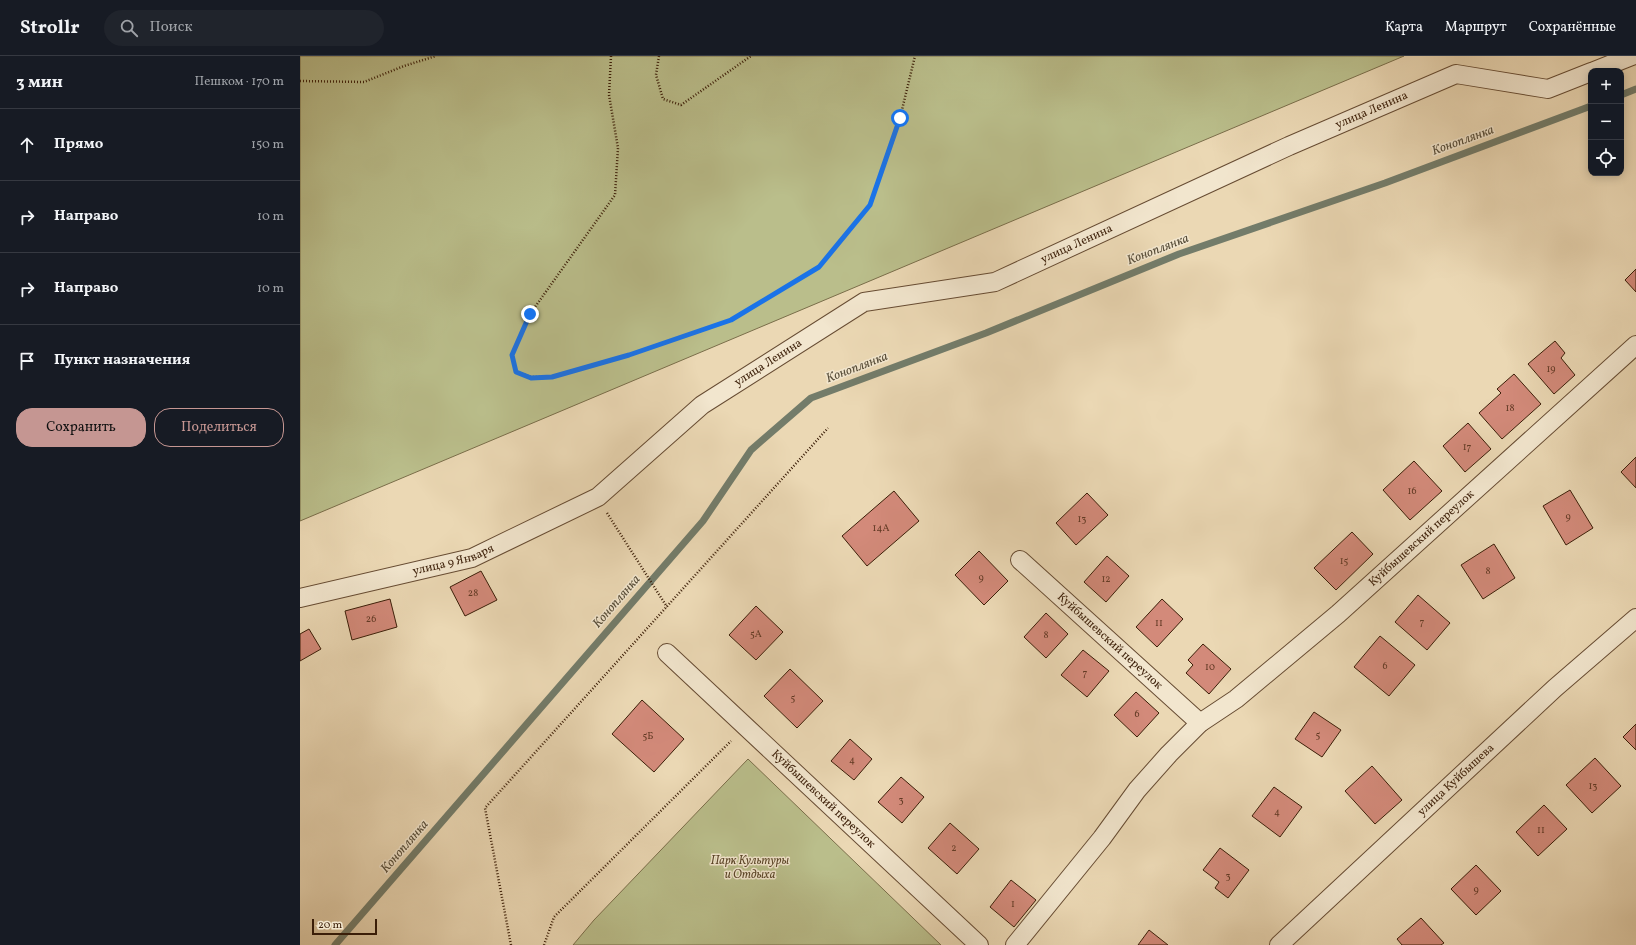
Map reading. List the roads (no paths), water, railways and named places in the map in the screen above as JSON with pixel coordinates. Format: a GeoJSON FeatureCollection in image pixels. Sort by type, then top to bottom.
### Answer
{"type":"FeatureCollection","features":[{"type":"Feature","properties":{"kind":"street","name":"улица Ленина"},"geometry":{"type":"LineString","coordinates":[[1602,68],[1632,56]]}},
{"type":"Feature","properties":{"kind":"street","name":"улица Ленина"},"geometry":{"type":"LineString","coordinates":[[598,497],[702,405],[864,302],[995,282],[1289,146],[1456,74],[1548,89],[1588,74]]}},
{"type":"Feature","properties":{"kind":"street","name":"Куйбышевский переулок"},"geometry":{"type":"LineString","coordinates":[[1015,945],[1102,838],[1137,790],[1169,754],[1200,723],[1236,700],[1338,614],[1636,345]]}},
{"type":"Feature","properties":{"kind":"street","name":"улица 9 Января"},"geometry":{"type":"LineString","coordinates":[[300,598],[472,558],[598,497]]}},
{"type":"Feature","properties":{"kind":"street","name":"Куйбышевский переулок"},"geometry":{"type":"LineString","coordinates":[[1020,560],[1200,723]]}},
{"type":"Feature","properties":{"kind":"street","name":"улица Куйбышева"},"geometry":{"type":"LineString","coordinates":[[1279,945],[1532,710],[1636,618]]}},
{"type":"Feature","properties":{"kind":"street","name":"Куйбышевский переулок"},"geometry":{"type":"LineString","coordinates":[[667,653],[979,945]]}},
{"type":"Feature","properties":{"kind":"waterway","name":"Коноплянка"},"geometry":{"type":"LineString","coordinates":[[1624,94],[1636,89]]}},
{"type":"Feature","properties":{"kind":"waterway","name":"Коноплянка"},"geometry":{"type":"LineString","coordinates":[[335,945],[703,521],[751,450],[811,398],[986,333],[1179,254],[1385,183],[1588,107]]}},
{"type":"Feature","properties":{"kind":"park label","name":"Парк Культуры и Отдыха"},"geometry":{"type":"Point","coordinates":[750,868]}}]}
